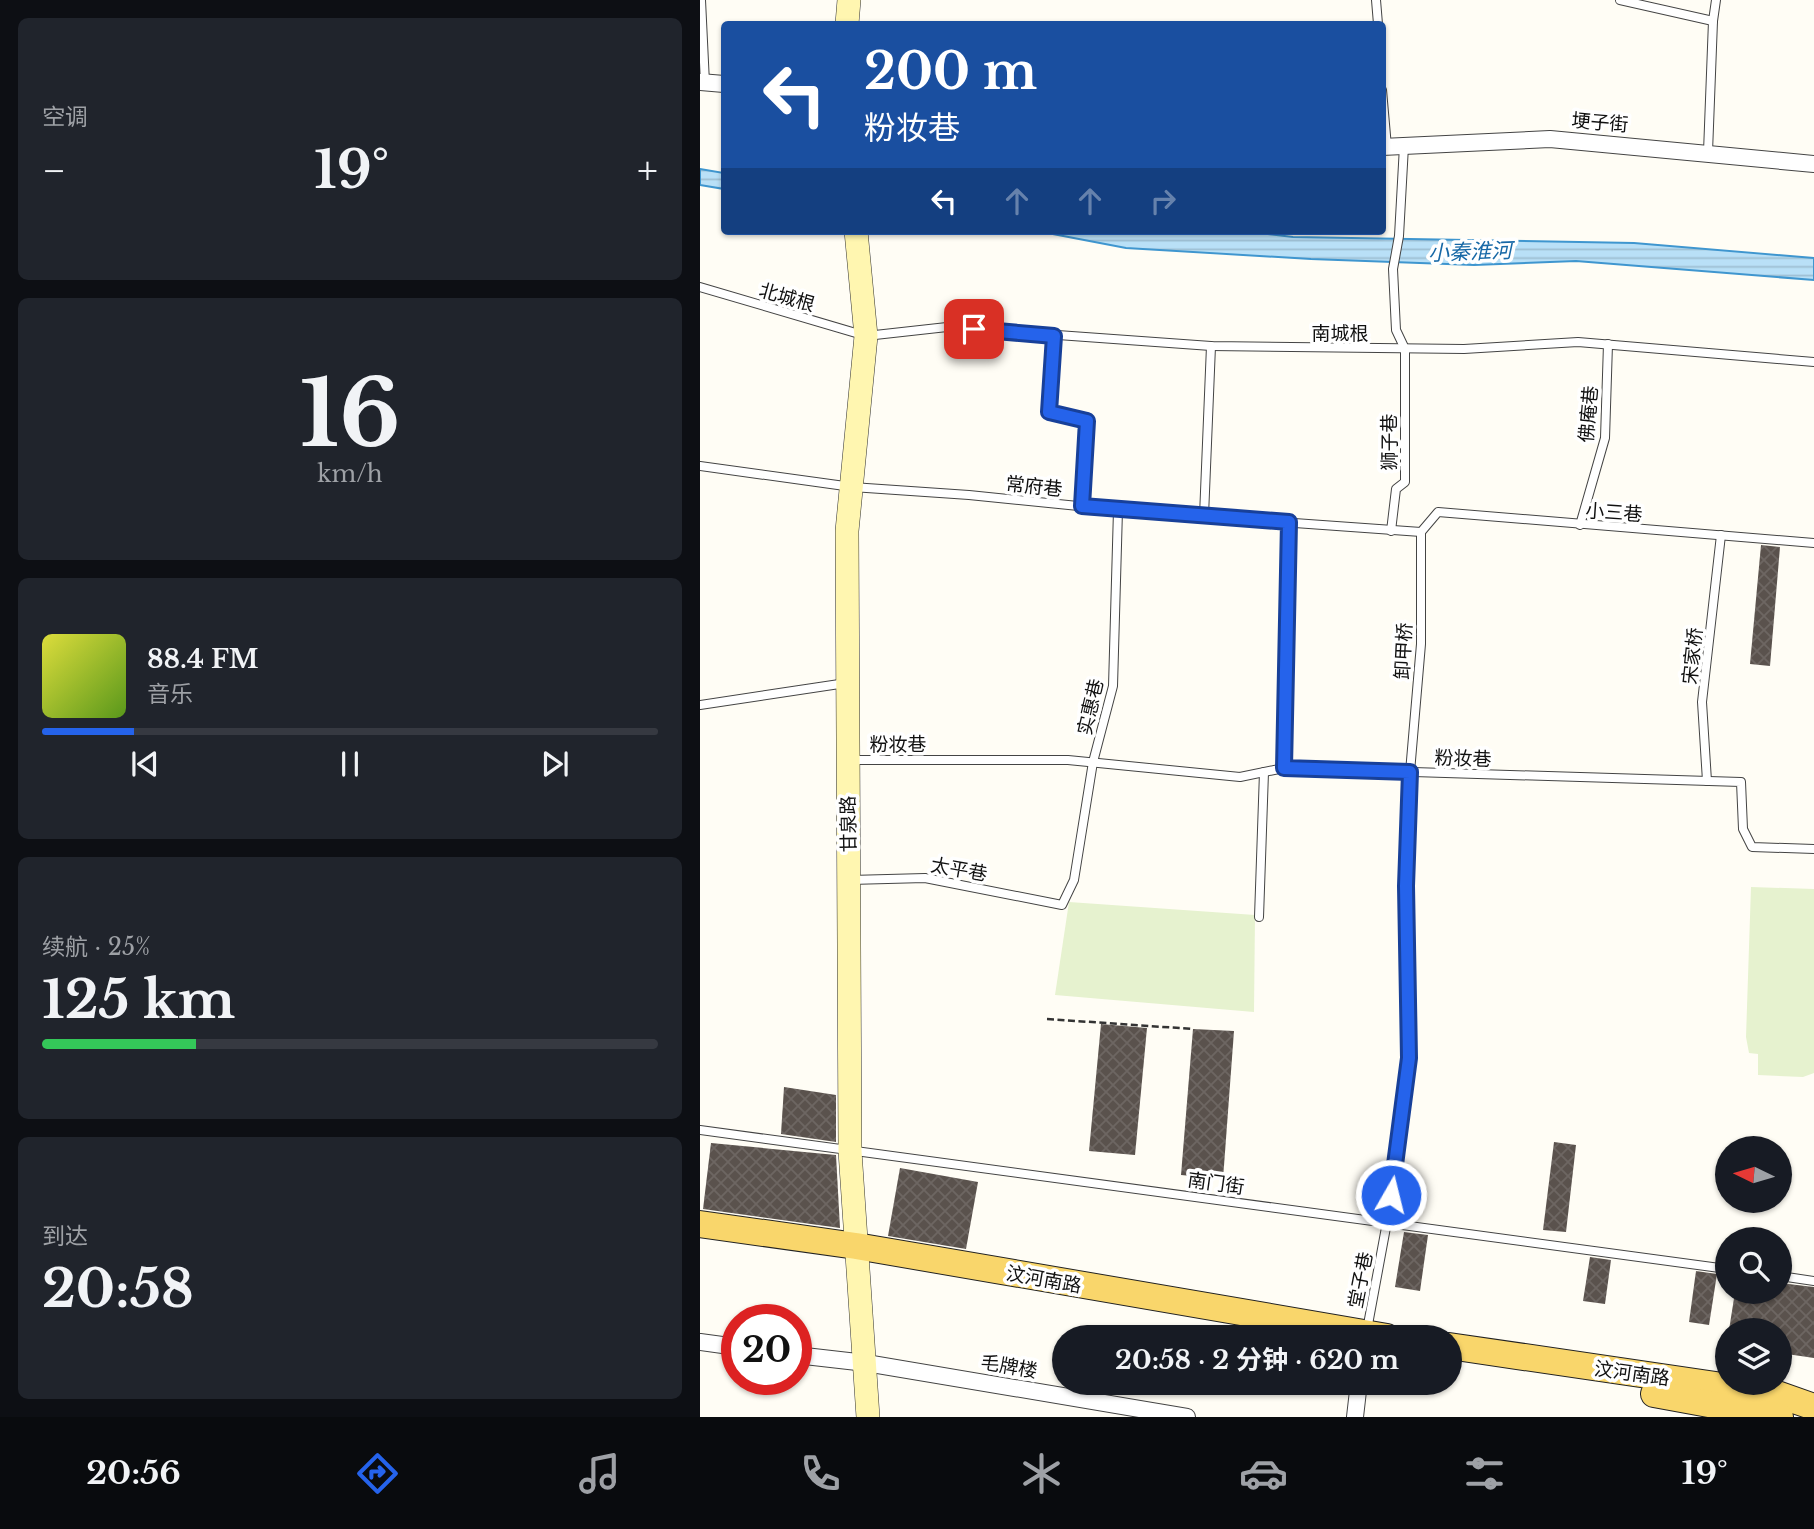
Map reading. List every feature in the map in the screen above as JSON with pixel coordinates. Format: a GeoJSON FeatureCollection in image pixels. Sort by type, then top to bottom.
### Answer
{"type":"FeatureCollection","features":[{"type":"Feature","properties":{"kind":"main road","name":"汶河南路"},"geometry":{"type":"LineString","coordinates":[[700,1224],[1251,1325]]}},
{"type":"Feature","properties":{"kind":"main road","name":"汶河南路"},"geometry":{"type":"LineString","coordinates":[[700,1240],[856,1254],[1312,1325]]}},
{"type":"Feature","properties":{"kind":"main road","name":"汶河南路"},"geometry":{"type":"LineString","coordinates":[[1462,1348],[1777,1394],[1814,1406]]}},
{"type":"Feature","properties":{"kind":"main road","name":"汶河南路"},"geometry":{"type":"LineString","coordinates":[[1462,1361],[1780,1417]]}},
{"type":"Feature","properties":{"kind":"street"},"geometry":{"type":"LineString","coordinates":[[847,21],[849,0]]}},
{"type":"Feature","properties":{"kind":"street"},"geometry":{"type":"LineString","coordinates":[[702,82],[721,83]]}},
{"type":"Feature","properties":{"kind":"street","name":"埂子街"},"geometry":{"type":"LineString","coordinates":[[1386,147],[1550,139],[1814,164]]}},
{"type":"Feature","properties":{"kind":"street","name":"甘泉路"},"geometry":{"type":"LineString","coordinates":[[856,235],[866,336],[847,531],[850,1151],[868,1417]]}},
{"type":"Feature","properties":{"kind":"street"},"geometry":{"type":"LineString","coordinates":[[700,1342],[721,1345]]}},
{"type":"Feature","properties":{"kind":"street","name":"毛牌楼"},"geometry":{"type":"LineString","coordinates":[[812,1357],[866,1363],[1187,1417]]}},
{"type":"Feature","properties":{"kind":"street"},"geometry":{"type":"LineString","coordinates":[[1355,1417],[1358,1395]]}},
{"type":"Feature","properties":{"kind":"lane"},"geometry":{"type":"LineString","coordinates":[[701,0],[702,82]]}},
{"type":"Feature","properties":{"kind":"lane"},"geometry":{"type":"LineString","coordinates":[[1376,0],[1378,21]]}},
{"type":"Feature","properties":{"kind":"lane"},"geometry":{"type":"LineString","coordinates":[[1620,0],[1713,21]]}},
{"type":"Feature","properties":{"kind":"lane"},"geometry":{"type":"LineString","coordinates":[[1708,152],[1716,0]]}},
{"type":"Feature","properties":{"kind":"lane"},"geometry":{"type":"LineString","coordinates":[[1404,146],[1399,236],[1393,269],[1396,330],[1405,349]]}},
{"type":"Feature","properties":{"kind":"lane","name":"北城根"},"geometry":{"type":"LineString","coordinates":[[700,287],[866,336]]}},
{"type":"Feature","properties":{"kind":"lane","name":"南城根"},"geometry":{"type":"LineString","coordinates":[[866,336],[947,327],[1211,346],[1405,349],[1578,342],[1814,362]]}},
{"type":"Feature","properties":{"kind":"lane"},"geometry":{"type":"LineString","coordinates":[[1054,336],[1049,412],[1087,421],[1082,506]]}},
{"type":"Feature","properties":{"kind":"lane","name":"佛庵巷"},"geometry":{"type":"LineString","coordinates":[[1580,525],[1605,438],[1608,344]]}},
{"type":"Feature","properties":{"kind":"lane"},"geometry":{"type":"LineString","coordinates":[[1204,516],[1211,346]]}},
{"type":"Feature","properties":{"kind":"lane","name":"狮子巷"},"geometry":{"type":"LineString","coordinates":[[1391,531],[1396,489],[1405,482],[1405,349]]}},
{"type":"Feature","properties":{"kind":"lane","name":"常府巷"},"geometry":{"type":"LineString","coordinates":[[700,466],[852,487],[1421,532]]}},
{"type":"Feature","properties":{"kind":"lane","name":"实惠巷"},"geometry":{"type":"LineString","coordinates":[[1062,905],[1074,880],[1093,762],[1113,686],[1118,510]]}},
{"type":"Feature","properties":{"kind":"lane","name":"小三巷"},"geometry":{"type":"LineString","coordinates":[[1421,532],[1438,512],[1814,543]]}},
{"type":"Feature","properties":{"kind":"lane"},"geometry":{"type":"LineString","coordinates":[[1284,768],[1289,522]]}},
{"type":"Feature","properties":{"kind":"lane","name":"卸甲桥"},"geometry":{"type":"LineString","coordinates":[[1410,772],[1421,643],[1421,532]]}},
{"type":"Feature","properties":{"kind":"lane","name":"宋家桥"},"geometry":{"type":"LineString","coordinates":[[1707,781],[1702,702],[1721,535]]}},
{"type":"Feature","properties":{"kind":"lane"},"geometry":{"type":"LineString","coordinates":[[700,705],[848,682]]}},
{"type":"Feature","properties":{"kind":"lane","name":"粉妆巷"},"geometry":{"type":"LineString","coordinates":[[847,760],[1093,762],[1240,777],[1284,768],[1741,782],[1743,830],[1752,847],[1814,849]]}},
{"type":"Feature","properties":{"kind":"lane"},"geometry":{"type":"LineString","coordinates":[[1259,917],[1264,772]]}},
{"type":"Feature","properties":{"kind":"lane","name":"堂子巷"},"geometry":{"type":"LineString","coordinates":[[1377,1325],[1387,1222],[1409,1058],[1406,886],[1410,772]]}},
{"type":"Feature","properties":{"kind":"lane","name":"太平巷"},"geometry":{"type":"LineString","coordinates":[[850,880],[925,878],[1062,905]]}},
{"type":"Feature","properties":{"kind":"lane","name":"南门街"},"geometry":{"type":"LineString","coordinates":[[700,1130],[1715,1267]]}},
{"type":"Feature","properties":{"kind":"lane"},"geometry":{"type":"LineString","coordinates":[[1792,1278],[1814,1281]]}},
{"type":"Feature","properties":{"kind":"path"},"geometry":{"type":"LineString","coordinates":[[1047,1019],[1193,1029]]}},
{"type":"Feature","properties":{"kind":"green space"},"geometry":{"type":"Polygon","coordinates":[[[1751,887],[1814,889],[1814,1073],[1803,1077],[1758,1075],[1758,1054],[1749,1053],[1746,1037],[1751,887]]]}},
{"type":"Feature","properties":{"kind":"green space"},"geometry":{"type":"Polygon","coordinates":[[[1069,902],[1255,915],[1254,1012],[1055,995],[1069,902]]]}},
{"type":"Feature","properties":{"kind":"water"},"geometry":{"type":"Polygon","coordinates":[[[700,169],[721,172],[721,188],[700,185],[700,169]]]}},
{"type":"Feature","properties":{"kind":"water","name":"小秦淮河"},"geometry":{"type":"Polygon","coordinates":[[[1058,235],[1276,235],[1634,243],[1814,258],[1814,280],[1576,261],[1474,265],[1126,248],[1058,235]]]}},
{"type":"Feature","properties":{"kind":"building"},"geometry":{"type":"Polygon","coordinates":[[[1761,545],[1780,547],[1770,666],[1750,664],[1761,545]]]}},
{"type":"Feature","properties":{"kind":"building"},"geometry":{"type":"Polygon","coordinates":[[[1101,1024],[1147,1028],[1135,1155],[1089,1151],[1101,1024]]]}},
{"type":"Feature","properties":{"kind":"building"},"geometry":{"type":"Polygon","coordinates":[[[1193,1029],[1234,1031],[1223,1179],[1181,1175],[1193,1029]]]}},
{"type":"Feature","properties":{"kind":"building"},"geometry":{"type":"Polygon","coordinates":[[[784,1087],[836,1095],[836,1142],[781,1134],[784,1087]]]}},
{"type":"Feature","properties":{"kind":"building"},"geometry":{"type":"Polygon","coordinates":[[[1554,1142],[1576,1145],[1566,1232],[1543,1230],[1554,1142]]]}},
{"type":"Feature","properties":{"kind":"building"},"geometry":{"type":"Polygon","coordinates":[[[711,1143],[836,1155],[840,1228],[703,1209],[711,1143]]]}},
{"type":"Feature","properties":{"kind":"building"},"geometry":{"type":"Polygon","coordinates":[[[900,1168],[978,1182],[966,1249],[888,1236],[900,1168]]]}},
{"type":"Feature","properties":{"kind":"building"},"geometry":{"type":"Polygon","coordinates":[[[1404,1232],[1428,1235],[1420,1291],[1395,1287],[1404,1232]]]}},
{"type":"Feature","properties":{"kind":"building"},"geometry":{"type":"Polygon","coordinates":[[[1590,1257],[1611,1260],[1605,1304],[1583,1301],[1590,1257]]]}},
{"type":"Feature","properties":{"kind":"building"},"geometry":{"type":"Polygon","coordinates":[[[1696,1271],[1715,1274],[1709,1325],[1689,1322],[1696,1271]]]}},
{"type":"Feature","properties":{"kind":"building"},"geometry":{"type":"Polygon","coordinates":[[[1792,1284],[1814,1287],[1814,1358],[1792,1355],[1792,1318],[1731,1318],[1733,1304],[1792,1304],[1792,1284]]]}},
{"type":"Feature","properties":{"kind":"route"},"geometry":{"type":"LineString","coordinates":[[974,329],[1054,336],[1049,412],[1087,421],[1082,506],[1289,522],[1284,768],[1410,772],[1406,886],[1409,1058],[1391,1195]]}}]}
